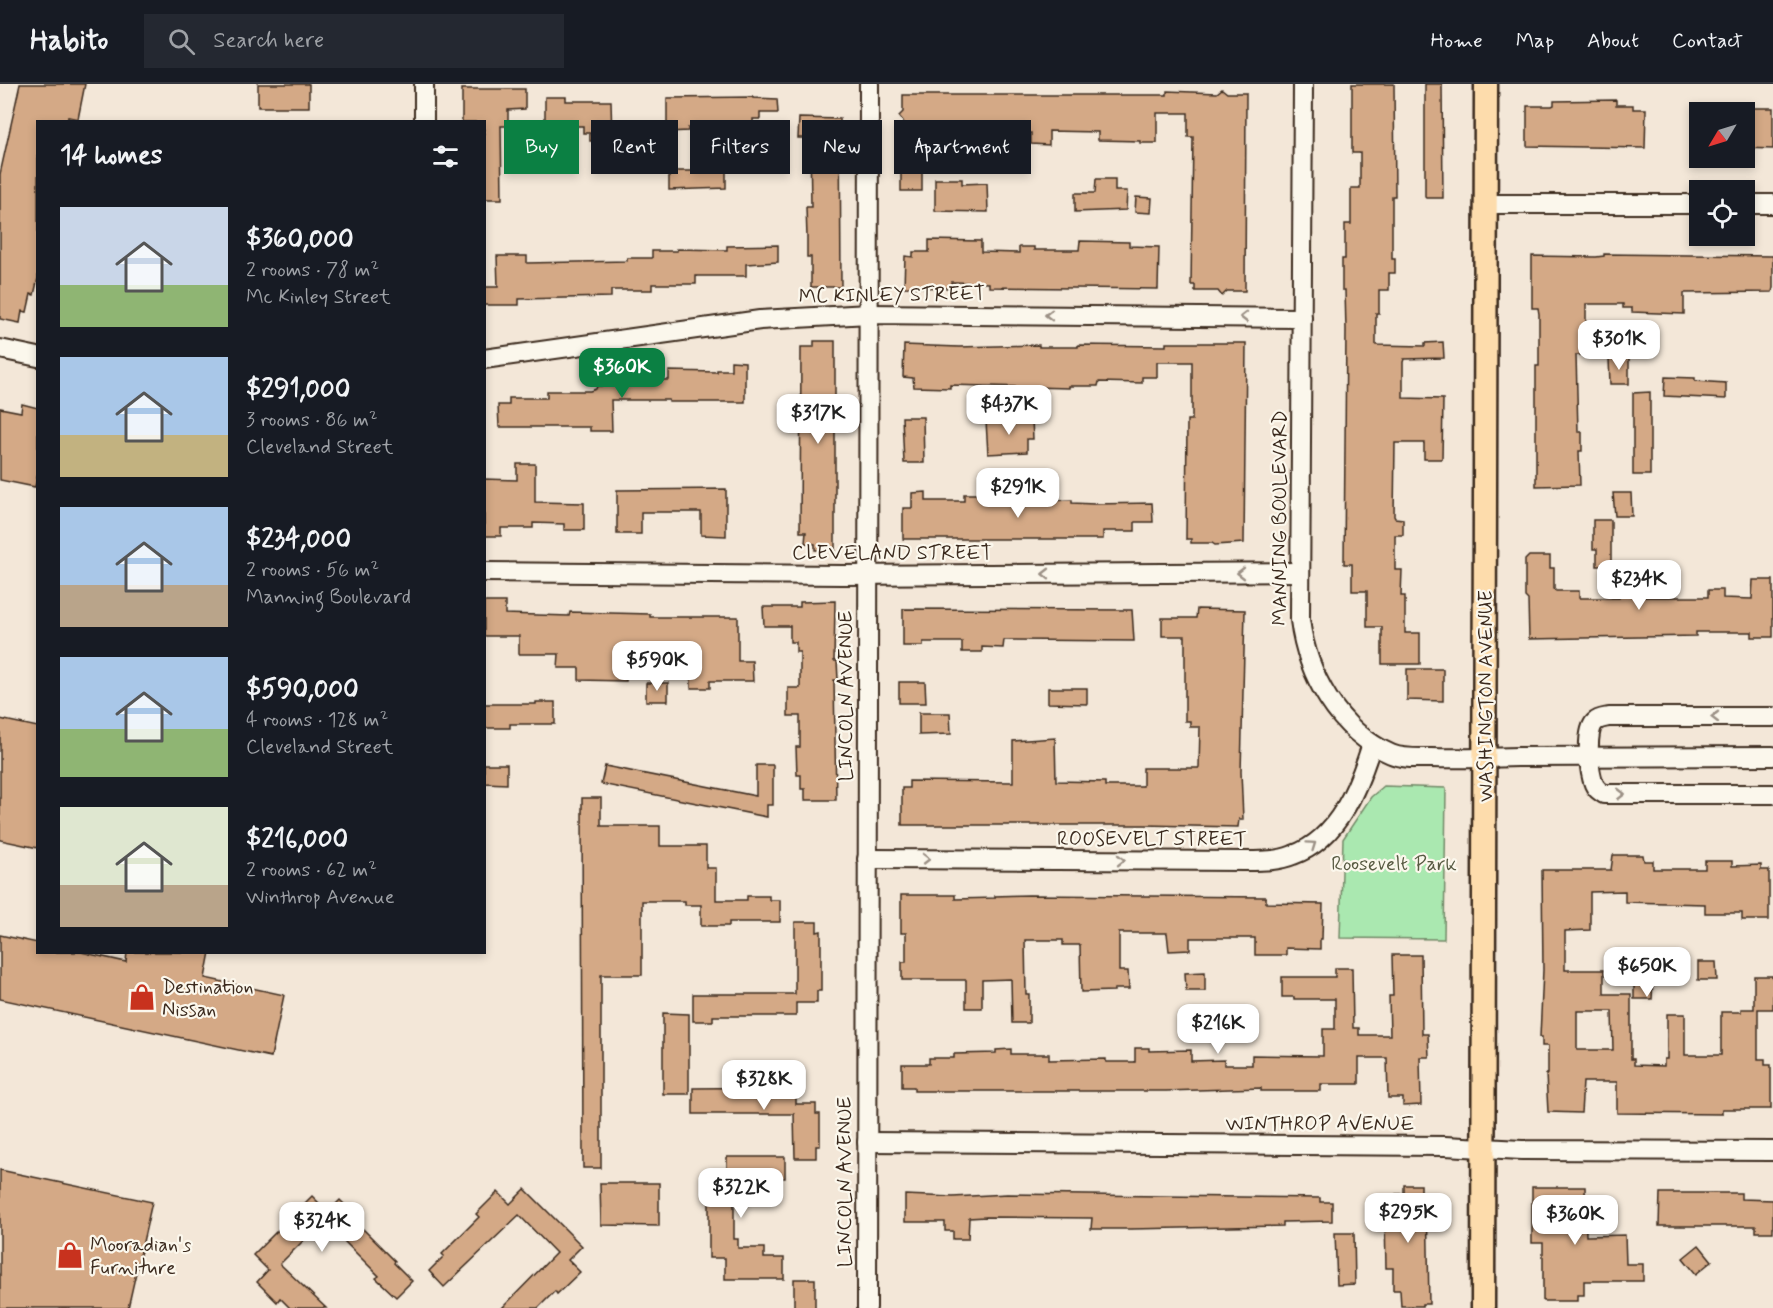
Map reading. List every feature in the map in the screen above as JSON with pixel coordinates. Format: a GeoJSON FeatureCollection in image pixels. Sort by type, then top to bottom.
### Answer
{"type":"FeatureCollection","features":[{"type":"Feature","properties":{"kind":"main road","name":"WASHINGTON AVENUE"},"geometry":{"type":"LineString","coordinates":[[1483,1308],[1486,84]]}},
{"type":"Feature","properties":{"kind":"street"},"geometry":{"type":"LineString","coordinates":[[424,84],[424,120]]}},
{"type":"Feature","properties":{"kind":"street","name":"LINCOLN AVENUE"},"geometry":{"type":"LineString","coordinates":[[867,1308],[869,84]]}},
{"type":"Feature","properties":{"kind":"street","name":"MANNING BOULEVARD"},"geometry":{"type":"LineString","coordinates":[[1303,84],[1300,572],[1302,635],[1314,673],[1339,713],[1372,744],[1398,756],[1484,758],[1773,756]]}},
{"type":"Feature","properties":{"kind":"street"},"geometry":{"type":"LineString","coordinates":[[1485,204],[1689,204]]}},
{"type":"Feature","properties":{"kind":"street"},"geometry":{"type":"LineString","coordinates":[[1755,204],[1773,204]]}},
{"type":"Feature","properties":{"kind":"street","name":"MC KINLEY STREET"},"geometry":{"type":"LineString","coordinates":[[486,359],[760,320],[869,314],[1302,318]]}},
{"type":"Feature","properties":{"kind":"street"},"geometry":{"type":"LineString","coordinates":[[0,349],[36,357]]}},
{"type":"Feature","properties":{"kind":"street","name":"CLEVELAND STREET"},"geometry":{"type":"LineString","coordinates":[[486,572],[868,575],[1300,572]]}},
{"type":"Feature","properties":{"kind":"street"},"geometry":{"type":"LineString","coordinates":[[1773,717],[1604,718],[1596,721],[1589,740],[1593,783],[1604,794],[1773,794]]}},
{"type":"Feature","properties":{"kind":"street","name":"ROOSEVELT STREET"},"geometry":{"type":"LineString","coordinates":[[867,859],[1247,861],[1283,858],[1299,853],[1314,844],[1339,818],[1365,768],[1372,744]]}},
{"type":"Feature","properties":{"kind":"street","name":"WINTHROP AVENUE"},"geometry":{"type":"LineString","coordinates":[[867,1142],[1773,1151]]}},
{"type":"Feature","properties":{"kind":"green space","name":"Roosevelt Park"},"geometry":{"type":"Polygon","coordinates":[[[1384,786],[1446,788],[1444,939],[1340,938],[1343,839],[1371,797],[1384,786]]]}},
{"type":"Feature","properties":{"kind":"building"},"geometry":{"type":"Polygon","coordinates":[[[20,84],[85,84],[78,119],[68,117],[67,120],[36,120],[36,286],[34,295],[31,294],[27,312],[22,311],[20,323],[0,319],[0,174],[20,84]]]}},
{"type":"Feature","properties":{"kind":"building"},"geometry":{"type":"Polygon","coordinates":[[[258,84],[309,84],[309,107],[258,107],[258,84]]]}},
{"type":"Feature","properties":{"kind":"building"},"geometry":{"type":"Polygon","coordinates":[[[1352,84],[1394,84],[1395,196],[1392,196],[1392,259],[1395,259],[1395,273],[1389,273],[1389,290],[1379,290],[1376,345],[1425,346],[1425,343],[1443,342],[1444,358],[1404,359],[1403,362],[1403,398],[1443,399],[1442,459],[1424,459],[1424,443],[1395,443],[1394,516],[1403,519],[1403,535],[1395,535],[1395,570],[1402,570],[1401,596],[1405,596],[1405,633],[1420,633],[1420,664],[1382,664],[1382,627],[1367,627],[1367,591],[1352,591],[1352,564],[1344,564],[1346,330],[1342,259],[1345,259],[1345,224],[1351,224],[1351,188],[1360,188],[1360,153],[1352,153],[1352,84]]]}},
{"type":"Feature","properties":{"kind":"building"},"geometry":{"type":"Polygon","coordinates":[[[1425,84],[1442,84],[1443,198],[1425,197],[1425,84]]]}},
{"type":"Feature","properties":{"kind":"building"},"geometry":{"type":"Polygon","coordinates":[[[462,89],[525,89],[525,109],[508,110],[508,120],[504,120],[504,126],[501,126],[502,199],[486,199],[486,120],[462,120],[462,89]]]}},
{"type":"Feature","properties":{"kind":"building"},"geometry":{"type":"Polygon","coordinates":[[[1222,89],[1227,93],[1246,93],[1245,291],[1227,291],[1222,296],[1218,291],[1195,291],[1195,285],[1191,285],[1193,137],[1188,137],[1188,113],[1157,113],[1157,143],[1098,140],[1098,132],[1049,131],[1049,145],[1031,144],[1031,120],[902,120],[899,116],[903,112],[903,95],[1167,95],[1167,91],[1217,93],[1222,89]]]}},
{"type":"Feature","properties":{"kind":"building"},"geometry":{"type":"Polygon","coordinates":[[[545,97],[566,97],[566,101],[611,101],[611,120],[591,120],[591,141],[590,133],[583,133],[583,126],[579,126],[579,120],[545,120],[545,97]]]}},
{"type":"Feature","properties":{"kind":"building"},"geometry":{"type":"Polygon","coordinates":[[[667,98],[777,99],[778,113],[760,113],[760,119],[753,120],[690,120],[688,131],[678,131],[678,120],[667,120],[667,98]]]}},
{"type":"Feature","properties":{"kind":"building"},"geometry":{"type":"Polygon","coordinates":[[[1616,100],[1616,105],[1633,105],[1633,109],[1646,109],[1645,148],[1527,146],[1527,106],[1552,106],[1554,101],[1616,100]]]}},
{"type":"Feature","properties":{"kind":"building"},"geometry":{"type":"Polygon","coordinates":[[[1755,108],[1773,108],[1773,149],[1755,148],[1755,108]]]}},
{"type":"Feature","properties":{"kind":"building"},"geometry":{"type":"Polygon","coordinates":[[[799,118],[840,119],[802,120],[802,138],[798,138],[799,118]]]}},
{"type":"Feature","properties":{"kind":"building"},"geometry":{"type":"Polygon","coordinates":[[[678,171],[690,171],[690,174],[726,174],[726,188],[669,190],[669,174],[678,174],[678,171]]]}},
{"type":"Feature","properties":{"kind":"building"},"geometry":{"type":"Polygon","coordinates":[[[811,174],[840,174],[841,287],[811,287],[811,257],[807,257],[806,207],[811,207],[811,174]]]}},
{"type":"Feature","properties":{"kind":"building"},"geometry":{"type":"Polygon","coordinates":[[[901,174],[922,174],[922,191],[901,191],[901,174]]]}},
{"type":"Feature","properties":{"kind":"building"},"geometry":{"type":"Polygon","coordinates":[[[935,179],[962,179],[962,184],[987,183],[988,212],[935,211],[935,179]]]}},
{"type":"Feature","properties":{"kind":"building"},"geometry":{"type":"Polygon","coordinates":[[[1096,179],[1115,179],[1115,191],[1127,191],[1126,210],[1075,212],[1075,193],[1095,193],[1096,179]]]}},
{"type":"Feature","properties":{"kind":"building"},"geometry":{"type":"Polygon","coordinates":[[[1136,197],[1152,198],[1151,213],[1135,212],[1136,197]]]}},
{"type":"Feature","properties":{"kind":"building"},"geometry":{"type":"Polygon","coordinates":[[[929,240],[981,241],[981,252],[1019,253],[1019,247],[1034,247],[1034,250],[1079,250],[1080,241],[1129,242],[1129,246],[1159,247],[1158,289],[989,287],[989,283],[951,282],[951,288],[904,287],[905,256],[913,257],[913,252],[929,252],[929,240]]]}},
{"type":"Feature","properties":{"kind":"building"},"geometry":{"type":"Polygon","coordinates":[[[778,245],[778,262],[746,264],[746,276],[696,276],[696,284],[652,284],[652,290],[611,290],[611,297],[519,299],[519,305],[486,305],[486,287],[498,287],[497,256],[527,256],[527,263],[627,261],[627,258],[652,258],[652,251],[727,250],[727,246],[778,245]]]}},
{"type":"Feature","properties":{"kind":"building"},"geometry":{"type":"Polygon","coordinates":[[[1604,254],[1773,256],[1773,288],[1772,292],[1684,293],[1684,314],[1632,312],[1632,308],[1623,308],[1623,304],[1586,304],[1586,335],[1607,336],[1607,355],[1576,355],[1578,432],[1582,432],[1582,451],[1579,451],[1580,485],[1536,486],[1536,366],[1539,366],[1539,314],[1538,308],[1532,308],[1532,256],[1596,257],[1604,256],[1604,254]]]}},
{"type":"Feature","properties":{"kind":"building"},"geometry":{"type":"Polygon","coordinates":[[[814,341],[835,341],[835,550],[815,550],[815,544],[805,543],[806,532],[800,532],[801,347],[814,347],[814,341]]]}},
{"type":"Feature","properties":{"kind":"building"},"geometry":{"type":"Polygon","coordinates":[[[1166,343],[1246,343],[1244,543],[1215,545],[1191,543],[1191,539],[1186,539],[1187,420],[1192,420],[1192,362],[1157,362],[1157,377],[1142,377],[1142,383],[1099,382],[1098,386],[1069,386],[1069,388],[950,385],[950,388],[914,387],[913,378],[903,377],[904,345],[1078,347],[1078,345],[1166,346],[1166,343]]]}},
{"type":"Feature","properties":{"kind":"building"},"geometry":{"type":"Polygon","coordinates":[[[1609,358],[1629,358],[1629,384],[1610,384],[1609,358]]]}},
{"type":"Feature","properties":{"kind":"building"},"geometry":{"type":"Polygon","coordinates":[[[731,361],[745,362],[745,402],[611,400],[612,431],[590,431],[590,427],[499,427],[498,405],[509,405],[509,398],[547,398],[547,391],[590,391],[596,389],[597,386],[629,385],[629,379],[669,380],[669,371],[731,370],[731,361]]]}},
{"type":"Feature","properties":{"kind":"building"},"geometry":{"type":"Polygon","coordinates":[[[1665,377],[1695,378],[1695,381],[1726,383],[1726,399],[1664,396],[1665,377]]]}},
{"type":"Feature","properties":{"kind":"building"},"geometry":{"type":"Polygon","coordinates":[[[1650,392],[1650,475],[1633,475],[1633,393],[1650,392]]]}},
{"type":"Feature","properties":{"kind":"building"},"geometry":{"type":"Polygon","coordinates":[[[22,404],[36,408],[35,487],[0,480],[0,408],[21,412],[22,404]]]}},
{"type":"Feature","properties":{"kind":"building"},"geometry":{"type":"Polygon","coordinates":[[[902,417],[923,417],[924,463],[904,463],[902,417]]]}},
{"type":"Feature","properties":{"kind":"building"},"geometry":{"type":"Polygon","coordinates":[[[1032,420],[1033,439],[1027,439],[1027,452],[988,454],[986,421],[1032,420]]]}},
{"type":"Feature","properties":{"kind":"building"},"geometry":{"type":"Polygon","coordinates":[[[517,464],[535,464],[535,502],[584,503],[584,530],[564,530],[564,524],[533,523],[533,528],[501,528],[501,536],[486,536],[486,479],[517,480],[517,464]]]}},
{"type":"Feature","properties":{"kind":"building"},"geometry":{"type":"Polygon","coordinates":[[[726,489],[726,536],[701,535],[701,512],[641,512],[641,534],[617,534],[617,490],[726,489]]]}},
{"type":"Feature","properties":{"kind":"building"},"geometry":{"type":"Polygon","coordinates":[[[926,492],[926,501],[964,501],[964,494],[982,494],[982,502],[1024,502],[1024,496],[1043,495],[1043,501],[1072,500],[1072,503],[1094,504],[1152,503],[1153,522],[1135,522],[1135,531],[1103,531],[1103,539],[903,539],[903,508],[912,508],[912,493],[926,492]]]}},
{"type":"Feature","properties":{"kind":"building"},"geometry":{"type":"Polygon","coordinates":[[[1613,493],[1631,493],[1632,516],[1615,516],[1613,493]]]}},
{"type":"Feature","properties":{"kind":"building"},"geometry":{"type":"Polygon","coordinates":[[[1593,520],[1611,520],[1611,566],[1597,566],[1597,549],[1593,549],[1593,520]]]}},
{"type":"Feature","properties":{"kind":"building"},"geometry":{"type":"Polygon","coordinates":[[[1529,556],[1550,556],[1550,568],[1554,568],[1554,589],[1556,591],[1579,591],[1579,598],[1619,598],[1619,582],[1645,582],[1645,597],[1708,597],[1708,590],[1723,590],[1723,598],[1752,599],[1753,580],[1773,580],[1773,637],[1752,637],[1752,632],[1696,632],[1696,636],[1529,639],[1528,600],[1525,597],[1525,560],[1529,556]]]}},
{"type":"Feature","properties":{"kind":"building"},"geometry":{"type":"Polygon","coordinates":[[[835,601],[834,661],[837,661],[838,680],[834,680],[836,800],[805,800],[805,789],[801,789],[801,775],[797,775],[796,747],[800,747],[800,716],[788,716],[788,688],[800,688],[800,652],[796,652],[796,642],[790,642],[790,626],[764,626],[763,607],[800,607],[800,602],[835,601]]]}},
{"type":"Feature","properties":{"kind":"building"},"geometry":{"type":"Polygon","coordinates":[[[486,602],[505,602],[505,614],[569,616],[570,612],[650,614],[650,617],[738,617],[738,661],[752,661],[753,681],[710,681],[710,688],[691,688],[690,648],[653,648],[653,654],[626,654],[626,681],[579,680],[579,668],[558,668],[559,654],[519,654],[519,636],[486,636],[486,602]]]}},
{"type":"Feature","properties":{"kind":"building"},"geometry":{"type":"Polygon","coordinates":[[[903,609],[1132,610],[1134,641],[1004,640],[1003,648],[982,647],[982,652],[962,652],[962,642],[923,642],[923,646],[903,646],[903,609]]]}},
{"type":"Feature","properties":{"kind":"building"},"geometry":{"type":"Polygon","coordinates":[[[1197,609],[1245,610],[1241,772],[1243,819],[1239,819],[1238,827],[902,825],[902,788],[909,788],[909,781],[1013,782],[1013,741],[1055,738],[1056,781],[1105,782],[1105,786],[1143,786],[1143,768],[1199,768],[1200,727],[1190,727],[1190,721],[1185,721],[1185,636],[1162,636],[1162,618],[1196,618],[1197,609]]]}},
{"type":"Feature","properties":{"kind":"building"},"geometry":{"type":"Polygon","coordinates":[[[1407,669],[1443,669],[1443,701],[1407,700],[1407,669]]]}},
{"type":"Feature","properties":{"kind":"building"},"geometry":{"type":"Polygon","coordinates":[[[899,682],[925,682],[926,703],[899,703],[899,682]]]}},
{"type":"Feature","properties":{"kind":"building"},"geometry":{"type":"Polygon","coordinates":[[[646,683],[668,683],[668,701],[646,701],[646,683]]]}},
{"type":"Feature","properties":{"kind":"building"},"geometry":{"type":"Polygon","coordinates":[[[1048,688],[1087,688],[1087,704],[1048,703],[1048,688]]]}},
{"type":"Feature","properties":{"kind":"building"},"geometry":{"type":"Polygon","coordinates":[[[536,702],[555,702],[555,724],[510,724],[510,728],[486,728],[486,704],[536,704],[536,702]]]}},
{"type":"Feature","properties":{"kind":"building"},"geometry":{"type":"Polygon","coordinates":[[[919,713],[950,713],[951,734],[919,735],[919,713]]]}},
{"type":"Feature","properties":{"kind":"building"},"geometry":{"type":"Polygon","coordinates":[[[0,719],[36,727],[36,848],[0,840],[0,719]]]}},
{"type":"Feature","properties":{"kind":"building"},"geometry":{"type":"Polygon","coordinates":[[[486,764],[507,764],[507,784],[486,783],[486,764]]]}},
{"type":"Feature","properties":{"kind":"building"},"geometry":{"type":"Polygon","coordinates":[[[756,765],[773,765],[773,805],[767,805],[767,817],[601,784],[605,766],[756,796],[756,765]]]}},
{"type":"Feature","properties":{"kind":"building"},"geometry":{"type":"Polygon","coordinates":[[[582,798],[601,798],[601,826],[660,826],[660,846],[706,846],[706,868],[716,868],[716,900],[747,900],[747,896],[769,896],[769,900],[780,900],[780,922],[729,922],[729,926],[701,926],[701,905],[685,905],[685,901],[642,901],[642,975],[601,975],[601,1168],[583,1168],[582,798]]]}},
{"type":"Feature","properties":{"kind":"building"},"geometry":{"type":"Polygon","coordinates":[[[1613,855],[1643,855],[1644,861],[1653,861],[1653,869],[1705,869],[1705,861],[1732,861],[1732,866],[1761,865],[1761,870],[1769,870],[1769,920],[1742,920],[1742,913],[1705,913],[1705,904],[1625,902],[1625,891],[1590,892],[1590,930],[1565,931],[1565,970],[1604,970],[1604,994],[1631,994],[1631,1059],[1634,1059],[1634,1065],[1664,1066],[1664,1059],[1667,1059],[1667,1014],[1685,1014],[1685,1055],[1721,1055],[1721,1012],[1741,1012],[1741,1009],[1754,1009],[1754,976],[1773,976],[1773,1009],[1758,1009],[1758,1059],[1765,1059],[1765,1065],[1771,1065],[1771,1109],[1722,1109],[1722,1114],[1617,1113],[1617,1082],[1583,1082],[1581,1113],[1548,1112],[1546,1074],[1548,1074],[1548,1046],[1542,1046],[1542,1037],[1540,1037],[1543,970],[1542,870],[1611,870],[1613,855]],[[1577,1011],[1577,1050],[1613,1050],[1612,1011],[1577,1011]]]}},
{"type":"Feature","properties":{"kind":"building"},"geometry":{"type":"Polygon","coordinates":[[[901,895],[955,895],[955,899],[1029,895],[1266,897],[1266,903],[1323,904],[1322,939],[1320,939],[1320,949],[1286,948],[1286,955],[1255,955],[1255,938],[1190,938],[1190,950],[1169,951],[1167,933],[1119,933],[1119,971],[1128,971],[1129,989],[1081,992],[1080,945],[1063,945],[1063,940],[1025,940],[1029,1023],[1012,1023],[1011,979],[982,980],[982,1008],[966,1008],[966,980],[902,980],[902,962],[906,962],[906,933],[901,933],[901,895]]]}},
{"type":"Feature","properties":{"kind":"building"},"geometry":{"type":"Polygon","coordinates":[[[795,922],[817,922],[817,932],[821,931],[821,991],[817,991],[817,1003],[796,1003],[796,1016],[713,1016],[713,1021],[693,1021],[693,994],[795,994],[795,922]]]}},
{"type":"Feature","properties":{"kind":"building","name":"Destination Nissan"},"geometry":{"type":"Polygon","coordinates":[[[0,935],[36,943],[36,954],[90,954],[126,962],[127,954],[210,954],[205,978],[284,995],[271,1057],[0,999],[0,935]]]}},
{"type":"Feature","properties":{"kind":"building"},"geometry":{"type":"Polygon","coordinates":[[[1392,955],[1421,955],[1422,1034],[1428,1034],[1429,1057],[1420,1057],[1421,1105],[1403,1106],[1403,1098],[1388,1098],[1387,1058],[1359,1058],[1359,1084],[1321,1084],[1321,1091],[1261,1091],[1261,1088],[1166,1091],[914,1091],[914,1087],[902,1087],[902,1064],[929,1064],[929,1058],[954,1058],[954,1054],[996,1053],[996,1050],[1011,1049],[1011,1054],[1049,1054],[1049,1060],[1106,1059],[1106,1062],[1135,1062],[1135,1048],[1149,1048],[1149,1051],[1191,1050],[1191,1061],[1224,1060],[1224,1065],[1252,1065],[1252,1055],[1323,1056],[1323,1029],[1335,1029],[1335,999],[1282,997],[1282,977],[1335,977],[1335,968],[1352,968],[1353,1028],[1359,1028],[1359,1035],[1390,1035],[1389,996],[1393,996],[1392,955]]]}},
{"type":"Feature","properties":{"kind":"building"},"geometry":{"type":"Polygon","coordinates":[[[1698,962],[1716,962],[1717,980],[1698,980],[1698,962]]]}},
{"type":"Feature","properties":{"kind":"building"},"geometry":{"type":"Polygon","coordinates":[[[1205,972],[1205,991],[1186,991],[1185,973],[1205,972]]]}},
{"type":"Feature","properties":{"kind":"building"},"geometry":{"type":"Polygon","coordinates":[[[1634,980],[1653,980],[1652,999],[1634,999],[1634,980]]]}},
{"type":"Feature","properties":{"kind":"building"},"geometry":{"type":"Polygon","coordinates":[[[663,1013],[689,1014],[689,1094],[663,1094],[663,1013]]]}},
{"type":"Feature","properties":{"kind":"building"},"geometry":{"type":"Polygon","coordinates":[[[785,1087],[785,1092],[796,1092],[796,1104],[816,1104],[816,1114],[820,1114],[820,1146],[816,1146],[816,1158],[795,1158],[794,1114],[693,1114],[693,1088],[785,1087]]]}},
{"type":"Feature","properties":{"kind":"building"},"geometry":{"type":"Polygon","coordinates":[[[727,1157],[785,1157],[785,1178],[764,1178],[764,1186],[734,1185],[734,1239],[738,1239],[738,1248],[764,1248],[764,1258],[784,1258],[784,1279],[725,1279],[725,1258],[709,1258],[709,1178],[727,1178],[727,1157]]]}},
{"type":"Feature","properties":{"kind":"building","name":"Mooradian's Furniture"},"geometry":{"type":"Polygon","coordinates":[[[0,1170],[152,1202],[128,1308],[0,1308],[0,1170]]]}},
{"type":"Feature","properties":{"kind":"building"},"geometry":{"type":"Polygon","coordinates":[[[600,1183],[659,1183],[659,1226],[601,1225],[600,1183]]]}},
{"type":"Feature","properties":{"kind":"building"},"geometry":{"type":"Polygon","coordinates":[[[1404,1185],[1421,1185],[1421,1196],[1427,1196],[1429,1304],[1422,1304],[1422,1306],[1401,1306],[1400,1290],[1393,1290],[1393,1268],[1386,1268],[1385,1217],[1381,1217],[1381,1198],[1404,1194],[1404,1185]]]}},
{"type":"Feature","properties":{"kind":"building"},"geometry":{"type":"Polygon","coordinates":[[[1532,1187],[1585,1187],[1586,1236],[1625,1235],[1626,1264],[1643,1264],[1643,1281],[1584,1281],[1584,1295],[1577,1295],[1577,1301],[1543,1301],[1543,1243],[1532,1243],[1532,1187]]]}},
{"type":"Feature","properties":{"kind":"building"},"geometry":{"type":"Polygon","coordinates":[[[525,1189],[582,1246],[568,1260],[580,1272],[557,1294],[555,1291],[538,1308],[502,1308],[556,1253],[519,1215],[444,1287],[429,1271],[444,1256],[442,1254],[479,1217],[476,1214],[498,1192],[510,1204],[525,1189]]]}},
{"type":"Feature","properties":{"kind":"building"},"geometry":{"type":"Polygon","coordinates":[[[1660,1193],[1741,1193],[1741,1199],[1773,1200],[1773,1232],[1756,1232],[1756,1226],[1659,1226],[1660,1193]]]}},
{"type":"Feature","properties":{"kind":"building"},"geometry":{"type":"Polygon","coordinates":[[[1007,1194],[1320,1198],[1320,1202],[1332,1202],[1332,1221],[1283,1222],[1283,1226],[1091,1229],[1092,1218],[986,1217],[969,1218],[968,1239],[953,1239],[953,1231],[945,1231],[945,1222],[905,1222],[905,1195],[953,1197],[1007,1194]]]}},
{"type":"Feature","properties":{"kind":"building"},"geometry":{"type":"Polygon","coordinates":[[[312,1196],[328,1212],[340,1200],[360,1220],[357,1223],[412,1281],[396,1297],[376,1278],[379,1276],[325,1222],[280,1264],[326,1308],[290,1308],[280,1298],[277,1302],[257,1282],[268,1270],[253,1255],[312,1196]]]}},
{"type":"Feature","properties":{"kind":"building"},"geometry":{"type":"Polygon","coordinates":[[[1335,1233],[1354,1233],[1355,1284],[1337,1285],[1335,1233]]]}},
{"type":"Feature","properties":{"kind":"building"},"geometry":{"type":"Polygon","coordinates":[[[1699,1245],[1712,1261],[1696,1274],[1683,1258],[1699,1245]]]}},
{"type":"Feature","properties":{"kind":"building"},"geometry":{"type":"Polygon","coordinates":[[[794,1279],[815,1279],[815,1308],[794,1308],[794,1279]]]}},
{"type":"Feature","properties":{"kind":"place","name":"Destination Nissan"},"geometry":{"type":"Point","coordinates":[142,997]}},
{"type":"Feature","properties":{"kind":"place","name":"Mooradian's Furniture"},"geometry":{"type":"Point","coordinates":[70,1255]}}]}
